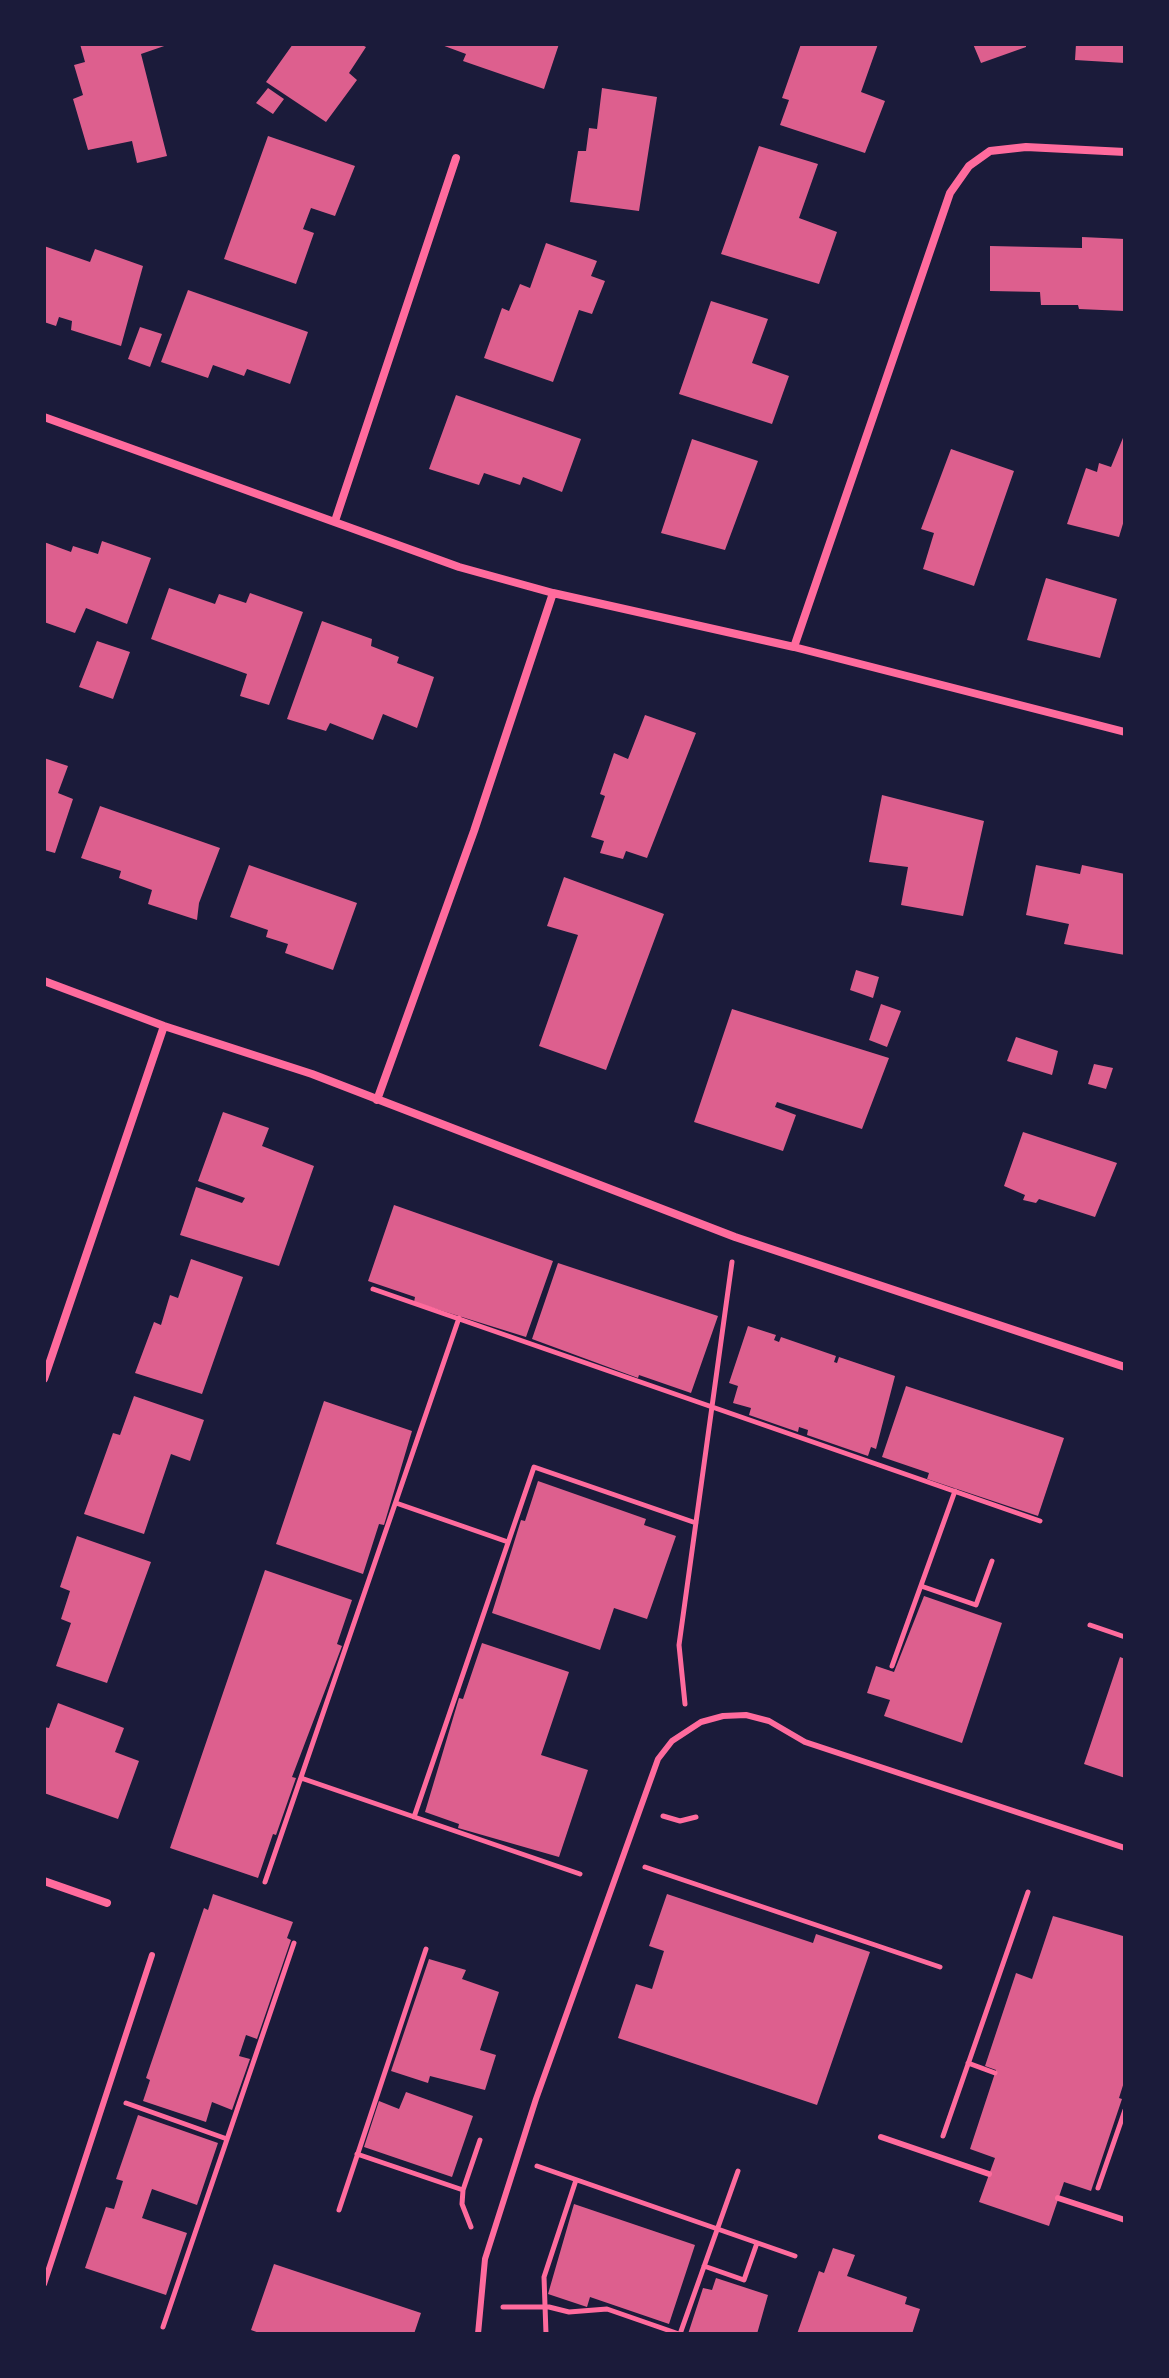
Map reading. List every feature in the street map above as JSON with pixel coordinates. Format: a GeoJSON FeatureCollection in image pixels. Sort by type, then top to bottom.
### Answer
{"type":"FeatureCollection","features":[{"type":"Feature","properties":{"kind":"street"},"geometry":{"type":"LineString","coordinates":[[794,647],[950,193],[969,166],[990,151],[1008,147],[1125,152]]}},
{"type":"Feature","properties":{"kind":"street"},"geometry":{"type":"LineString","coordinates":[[335,521],[456,158]]}},
{"type":"Feature","properties":{"kind":"street"},"geometry":{"type":"LineString","coordinates":[[44,417],[459,567],[553,593],[794,647],[1125,732]]}},
{"type":"Feature","properties":{"kind":"street"},"geometry":{"type":"LineString","coordinates":[[377,1100],[474,831],[553,593]]}},
{"type":"Feature","properties":{"kind":"street"},"geometry":{"type":"LineString","coordinates":[[44,981],[164,1026],[312,1074],[735,1237],[1125,1367]]}},
{"type":"Feature","properties":{"kind":"street"},"geometry":{"type":"LineString","coordinates":[[44,1379],[164,1026]]}},
{"type":"Feature","properties":{"kind":"street"},"geometry":{"type":"LineString","coordinates":[[44,1881],[107,1903]]}},
{"type":"Feature","properties":{"kind":"lane"},"geometry":{"type":"LineString","coordinates":[[478,2334],[478,2308],[485,2259],[517,2159],[592,1937],[658,1759],[672,1741],[688,1730],[723,1716],[746,1715],[769,1721],[805,1742],[1125,1848]]}},
{"type":"Feature","properties":{"kind":"lane"},"geometry":{"type":"LineString","coordinates":[[44,2284],[152,1955]]}},
{"type":"Feature","properties":{"kind":"lane"},"geometry":{"type":"LineString","coordinates":[[881,2137],[989,2174]]}},
{"type":"Feature","properties":{"kind":"lane"},"geometry":{"type":"LineString","coordinates":[[1058,2198],[1125,2220]]}},
{"type":"Feature","properties":{"kind":"path"},"geometry":{"type":"LineString","coordinates":[[688,1730],[679,1645],[735,1237]]}},
{"type":"Feature","properties":{"kind":"path"},"geometry":{"type":"LineString","coordinates":[[373,1289],[1040,1521]]}},
{"type":"Feature","properties":{"kind":"path"},"geometry":{"type":"LineString","coordinates":[[265,1882],[459,1318]]}},
{"type":"Feature","properties":{"kind":"path"},"geometry":{"type":"LineString","coordinates":[[414,1817],[534,1467],[696,1523]]}},
{"type":"Feature","properties":{"kind":"path"},"geometry":{"type":"LineString","coordinates":[[892,1666],[955,1491]]}},
{"type":"Feature","properties":{"kind":"path"},"geometry":{"type":"LineString","coordinates":[[396,1503],[508,1542]]}},
{"type":"Feature","properties":{"kind":"path"},"geometry":{"type":"LineString","coordinates":[[921,1586],[976,1605],[992,1561]]}},
{"type":"Feature","properties":{"kind":"path"},"geometry":{"type":"LineString","coordinates":[[1090,1625],[1125,1637]]}},
{"type":"Feature","properties":{"kind":"path"},"geometry":{"type":"LineString","coordinates":[[301,1778],[580,1874]]}},
{"type":"Feature","properties":{"kind":"path"},"geometry":{"type":"LineString","coordinates":[[662,1816],[680,1821],[696,1817]]}},
{"type":"Feature","properties":{"kind":"path"},"geometry":{"type":"LineString","coordinates":[[644,1867],[940,1967]]}},
{"type":"Feature","properties":{"kind":"path"},"geometry":{"type":"LineString","coordinates":[[936,2156],[1028,1892]]}},
{"type":"Feature","properties":{"kind":"path"},"geometry":{"type":"LineString","coordinates":[[163,2327],[294,1943]]}},
{"type":"Feature","properties":{"kind":"path"},"geometry":{"type":"LineString","coordinates":[[339,2210],[426,1949]]}},
{"type":"Feature","properties":{"kind":"path"},"geometry":{"type":"LineString","coordinates":[[968,2063],[995,2073]]}},
{"type":"Feature","properties":{"kind":"path"},"geometry":{"type":"LineString","coordinates":[[106,2096],[227,2139]]}},
{"type":"Feature","properties":{"kind":"path"},"geometry":{"type":"LineString","coordinates":[[1091,2208],[1125,2110]]}},
{"type":"Feature","properties":{"kind":"path"},"geometry":{"type":"LineString","coordinates":[[357,2154],[463,2190],[480,2140]]}},
{"type":"Feature","properties":{"kind":"path"},"geometry":{"type":"LineString","coordinates":[[517,2159],[795,2256]]}},
{"type":"Feature","properties":{"kind":"path"},"geometry":{"type":"LineString","coordinates":[[478,2308],[545,2307],[569,2312],[607,2309],[680,2334],[738,2171]]}},
{"type":"Feature","properties":{"kind":"path"},"geometry":{"type":"LineString","coordinates":[[546,2334],[547,2261],[576,2180]]}},
{"type":"Feature","properties":{"kind":"path"},"geometry":{"type":"LineString","coordinates":[[704,2266],[744,2280],[757,2243]]}},
{"type":"Feature","properties":{"kind":"building"},"geometry":{"type":"Polygon","coordinates":[[[80,44],[170,44],[141,54],[167,156],[137,163],[132,141],[88,150],[73,99],[83,95],[74,65],[85,62],[80,44]]]}},
{"type":"Feature","properties":{"kind":"building"},"geometry":{"type":"Polygon","coordinates":[[[293,44],[360,44],[366,47],[349,73],[357,80],[326,122],[266,82],[293,44]]]}},
{"type":"Feature","properties":{"kind":"building"},"geometry":{"type":"Polygon","coordinates":[[[439,44],[559,44],[544,89],[463,61],[466,54],[439,44]]]}},
{"type":"Feature","properties":{"kind":"building"},"geometry":{"type":"Polygon","coordinates":[[[801,44],[878,44],[861,92],[885,101],[865,153],[780,125],[789,100],[782,98],[801,44]]]}},
{"type":"Feature","properties":{"kind":"building"},"geometry":{"type":"Polygon","coordinates":[[[973,44],[1026,44],[1026,47],[981,63],[973,44]]]}},
{"type":"Feature","properties":{"kind":"building"},"geometry":{"type":"Polygon","coordinates":[[[1076,44],[1125,44],[1125,63],[1075,60],[1076,44]]]}},
{"type":"Feature","properties":{"kind":"building"},"geometry":{"type":"Polygon","coordinates":[[[268,88],[284,99],[273,114],[256,103],[268,88]]]}},
{"type":"Feature","properties":{"kind":"building"},"geometry":{"type":"Polygon","coordinates":[[[602,88],[657,97],[639,211],[570,202],[578,151],[586,151],[589,128],[597,129],[602,88]]]}},
{"type":"Feature","properties":{"kind":"building"},"geometry":{"type":"Polygon","coordinates":[[[268,136],[355,166],[335,216],[311,208],[303,229],[314,233],[296,284],[224,259],[268,136]]]}},
{"type":"Feature","properties":{"kind":"building"},"geometry":{"type":"Polygon","coordinates":[[[759,146],[818,164],[799,218],[837,232],[819,284],[721,254],[759,146]]]}},
{"type":"Feature","properties":{"kind":"building"},"geometry":{"type":"Polygon","coordinates":[[[1082,237],[1125,239],[1125,311],[1079,309],[1078,305],[1041,305],[1040,292],[990,291],[990,246],[1082,248],[1082,237]]]}},
{"type":"Feature","properties":{"kind":"building"},"geometry":{"type":"Polygon","coordinates":[[[546,243],[597,261],[591,276],[605,281],[592,314],[579,310],[553,382],[484,358],[502,308],[509,311],[520,284],[530,288],[546,243]]]}},
{"type":"Feature","properties":{"kind":"building"},"geometry":{"type":"Polygon","coordinates":[[[44,246],[90,262],[95,249],[143,266],[121,346],[71,330],[72,321],[59,317],[56,326],[44,322],[44,246]]]}},
{"type":"Feature","properties":{"kind":"building"},"geometry":{"type":"Polygon","coordinates":[[[188,290],[308,332],[290,384],[247,369],[244,376],[213,365],[208,378],[161,362],[188,290]]]}},
{"type":"Feature","properties":{"kind":"building"},"geometry":{"type":"Polygon","coordinates":[[[711,301],[768,319],[752,363],[789,376],[772,424],[679,394],[711,301]]]}},
{"type":"Feature","properties":{"kind":"building"},"geometry":{"type":"Polygon","coordinates":[[[140,327],[162,334],[150,367],[128,359],[140,327]]]}},
{"type":"Feature","properties":{"kind":"building"},"geometry":{"type":"Polygon","coordinates":[[[456,395],[581,439],[562,492],[523,477],[520,485],[484,473],[479,485],[429,469],[456,395]]]}},
{"type":"Feature","properties":{"kind":"building"},"geometry":{"type":"Polygon","coordinates":[[[1125,433],[1125,517],[1119,537],[1067,524],[1086,468],[1097,472],[1099,463],[1111,467],[1125,433]]]}},
{"type":"Feature","properties":{"kind":"building"},"geometry":{"type":"Polygon","coordinates":[[[692,439],[758,461],[725,550],[661,533],[692,439]]]}},
{"type":"Feature","properties":{"kind":"building"},"geometry":{"type":"Polygon","coordinates":[[[951,449],[1014,471],[974,586],[923,569],[934,533],[921,529],[951,449]]]}},
{"type":"Feature","properties":{"kind":"building"},"geometry":{"type":"Polygon","coordinates":[[[102,541],[151,558],[127,624],[86,608],[75,633],[44,622],[44,542],[71,552],[73,546],[98,554],[102,541]]]}},
{"type":"Feature","properties":{"kind":"building"},"geometry":{"type":"Polygon","coordinates":[[[1046,578],[1117,599],[1100,658],[1027,640],[1046,578]]]}},
{"type":"Feature","properties":{"kind":"building"},"geometry":{"type":"Polygon","coordinates":[[[169,588],[215,604],[219,594],[246,603],[250,593],[303,612],[269,705],[240,696],[247,674],[151,639],[169,588]]]}},
{"type":"Feature","properties":{"kind":"building"},"geometry":{"type":"Polygon","coordinates":[[[322,621],[372,639],[371,646],[399,657],[397,663],[434,677],[417,728],[383,714],[373,740],[330,723],[326,731],[287,719],[322,621]]]}},
{"type":"Feature","properties":{"kind":"building"},"geometry":{"type":"Polygon","coordinates":[[[97,641],[130,652],[113,699],[79,687],[97,641]]]}},
{"type":"Feature","properties":{"kind":"building"},"geometry":{"type":"Polygon","coordinates":[[[645,715],[696,733],[647,858],[626,851],[623,859],[600,853],[604,841],[591,837],[605,796],[600,794],[614,753],[628,759],[645,715]]]}},
{"type":"Feature","properties":{"kind":"building"},"geometry":{"type":"Polygon","coordinates":[[[44,758],[68,766],[58,793],[73,799],[55,853],[44,850],[44,758]]]}},
{"type":"Feature","properties":{"kind":"building"},"geometry":{"type":"Polygon","coordinates":[[[882,795],[984,821],[963,916],[901,905],[908,867],[869,862],[882,795]]]}},
{"type":"Feature","properties":{"kind":"building"},"geometry":{"type":"Polygon","coordinates":[[[100,806],[220,848],[199,903],[197,920],[148,904],[152,890],[119,878],[121,871],[81,858],[100,806]]]}},
{"type":"Feature","properties":{"kind":"building"},"geometry":{"type":"Polygon","coordinates":[[[249,865],[357,903],[333,970],[285,953],[288,944],[266,937],[268,930],[230,917],[249,865]]]}},
{"type":"Feature","properties":{"kind":"building"},"geometry":{"type":"Polygon","coordinates":[[[1036,865],[1080,874],[1082,865],[1125,874],[1125,955],[1064,944],[1069,924],[1026,915],[1036,865]]]}},
{"type":"Feature","properties":{"kind":"building"},"geometry":{"type":"Polygon","coordinates":[[[564,877],[664,914],[606,1070],[539,1046],[578,935],[547,926],[564,877]]]}},
{"type":"Feature","properties":{"kind":"building"},"geometry":{"type":"Polygon","coordinates":[[[856,970],[879,977],[873,998],[850,990],[856,970]]]}},
{"type":"Feature","properties":{"kind":"building"},"geometry":{"type":"Polygon","coordinates":[[[881,1004],[901,1011],[887,1047],[869,1040],[881,1004]]]}},
{"type":"Feature","properties":{"kind":"building"},"geometry":{"type":"Polygon","coordinates":[[[732,1009],[889,1058],[862,1129],[777,1102],[775,1107],[796,1115],[783,1151],[694,1122],[732,1009]]]}},
{"type":"Feature","properties":{"kind":"building"},"geometry":{"type":"Polygon","coordinates":[[[1016,1037],[1058,1051],[1052,1075],[1007,1061],[1016,1037]]]}},
{"type":"Feature","properties":{"kind":"building"},"geometry":{"type":"Polygon","coordinates":[[[1094,1064],[1113,1068],[1106,1089],[1088,1084],[1094,1064]]]}},
{"type":"Feature","properties":{"kind":"building"},"geometry":{"type":"Polygon","coordinates":[[[223,1112],[269,1128],[262,1146],[314,1166],[279,1266],[180,1235],[196,1187],[242,1203],[245,1198],[198,1181],[223,1112]]]}},
{"type":"Feature","properties":{"kind":"building"},"geometry":{"type":"Polygon","coordinates":[[[1023,1132],[1117,1163],[1095,1217],[1039,1199],[1036,1203],[1023,1200],[1025,1195],[1004,1186],[1023,1132]]]}},
{"type":"Feature","properties":{"kind":"building"},"geometry":{"type":"Polygon","coordinates":[[[394,1205],[553,1261],[526,1337],[414,1302],[415,1297],[368,1281],[394,1205]]]}},
{"type":"Feature","properties":{"kind":"building"},"geometry":{"type":"Polygon","coordinates":[[[191,1259],[243,1277],[202,1394],[135,1373],[154,1322],[161,1325],[170,1295],[178,1298],[191,1259]]]}},
{"type":"Feature","properties":{"kind":"building"},"geometry":{"type":"Polygon","coordinates":[[[558,1263],[718,1316],[691,1393],[639,1375],[638,1378],[532,1339],[558,1263]]]}},
{"type":"Feature","properties":{"kind":"building"},"geometry":{"type":"Polygon","coordinates":[[[748,1326],[776,1335],[774,1340],[779,1342],[781,1337],[836,1356],[834,1362],[837,1363],[839,1357],[895,1376],[876,1449],[871,1447],[868,1456],[807,1435],[808,1430],[799,1427],[798,1432],[749,1415],[751,1408],[733,1403],[738,1386],[729,1383],[748,1326]]]}},
{"type":"Feature","properties":{"kind":"building"},"geometry":{"type":"Polygon","coordinates":[[[906,1386],[1064,1438],[1038,1516],[927,1479],[929,1473],[882,1457],[906,1386]]]}},
{"type":"Feature","properties":{"kind":"building"},"geometry":{"type":"Polygon","coordinates":[[[134,1396],[204,1420],[190,1461],[171,1454],[144,1534],[84,1514],[113,1433],[120,1435],[134,1396]]]}},
{"type":"Feature","properties":{"kind":"building"},"geometry":{"type":"Polygon","coordinates":[[[324,1401],[412,1431],[384,1525],[379,1524],[363,1574],[276,1544],[324,1401]]]}},
{"type":"Feature","properties":{"kind":"building"},"geometry":{"type":"Polygon","coordinates":[[[538,1481],[646,1519],[644,1525],[676,1536],[647,1619],[614,1608],[600,1650],[492,1613],[521,1520],[525,1521],[538,1481]]]}},
{"type":"Feature","properties":{"kind":"building"},"geometry":{"type":"Polygon","coordinates":[[[77,1536],[151,1562],[107,1683],[56,1666],[71,1623],[61,1619],[70,1591],[60,1587],[77,1536]]]}},
{"type":"Feature","properties":{"kind":"building"},"geometry":{"type":"Polygon","coordinates":[[[265,1570],[352,1600],[337,1644],[342,1646],[292,1777],[296,1778],[258,1878],[170,1848],[265,1570]]]}},
{"type":"Feature","properties":{"kind":"building"},"geometry":{"type":"Polygon","coordinates":[[[924,1596],[1002,1623],[962,1743],[884,1716],[890,1700],[867,1693],[876,1666],[894,1672],[924,1596]]]}},
{"type":"Feature","properties":{"kind":"building"},"geometry":{"type":"Polygon","coordinates":[[[482,1643],[569,1672],[541,1755],[588,1770],[559,1857],[458,1828],[459,1824],[425,1812],[459,1698],[463,1699],[482,1643]]]}},
{"type":"Feature","properties":{"kind":"building"},"geometry":{"type":"Polygon","coordinates":[[[1120,1657],[1125,1659],[1125,1778],[1084,1764],[1120,1657]]]}},
{"type":"Feature","properties":{"kind":"building"},"geometry":{"type":"Polygon","coordinates":[[[58,1703],[124,1728],[115,1752],[139,1761],[118,1819],[44,1793],[44,1727],[49,1728],[58,1703]]]}},
{"type":"Feature","properties":{"kind":"building"},"geometry":{"type":"Polygon","coordinates":[[[213,1894],[293,1922],[287,1938],[291,1940],[257,2039],[246,2035],[239,2056],[250,2059],[232,2110],[212,2102],[206,2122],[143,2101],[150,2080],[146,2078],[204,1908],[208,1910],[213,1894]]]}},
{"type":"Feature","properties":{"kind":"building"},"geometry":{"type":"Polygon","coordinates":[[[667,1894],[813,1943],[816,1934],[870,1952],[817,2105],[618,2038],[636,1984],[652,1989],[664,1951],[649,1946],[667,1894]]]}},
{"type":"Feature","properties":{"kind":"building"},"geometry":{"type":"Polygon","coordinates":[[[1053,1916],[1123,1936],[1125,2079],[1119,2098],[1122,2099],[1091,2191],[1064,2182],[1049,2226],[979,2202],[995,2158],[970,2149],[996,2070],[985,2066],[1016,1973],[1032,1979],[1053,1916]]]}},
{"type":"Feature","properties":{"kind":"building"},"geometry":{"type":"Polygon","coordinates":[[[429,1959],[466,1970],[462,1979],[499,1992],[480,2050],[496,2055],[485,2090],[430,2076],[428,2083],[391,2071],[429,1959]]]}},
{"type":"Feature","properties":{"kind":"building"},"geometry":{"type":"Polygon","coordinates":[[[406,2092],[473,2116],[452,2177],[364,2147],[379,2101],[399,2109],[406,2092]]]}},
{"type":"Feature","properties":{"kind":"building"},"geometry":{"type":"Polygon","coordinates":[[[138,2115],[218,2143],[197,2205],[152,2189],[142,2218],[187,2233],[166,2295],[85,2268],[106,2207],[114,2209],[123,2181],[116,2179],[138,2115]]]}},
{"type":"Feature","properties":{"kind":"building"},"geometry":{"type":"Polygon","coordinates":[[[574,2204],[695,2245],[669,2324],[590,2297],[587,2307],[548,2294],[574,2204]]]}},
{"type":"Feature","properties":{"kind":"building"},"geometry":{"type":"Polygon","coordinates":[[[833,2248],[855,2255],[847,2276],[907,2297],[905,2304],[920,2309],[912,2334],[797,2334],[819,2271],[824,2273],[833,2248]]]}},
{"type":"Feature","properties":{"kind":"building"},"geometry":{"type":"Polygon","coordinates":[[[274,2264],[421,2313],[414,2334],[262,2334],[251,2330],[274,2264]]]}},
{"type":"Feature","properties":{"kind":"building"},"geometry":{"type":"Polygon","coordinates":[[[716,2278],[768,2295],[757,2334],[688,2334],[703,2288],[712,2290],[716,2278]]]}}]}
